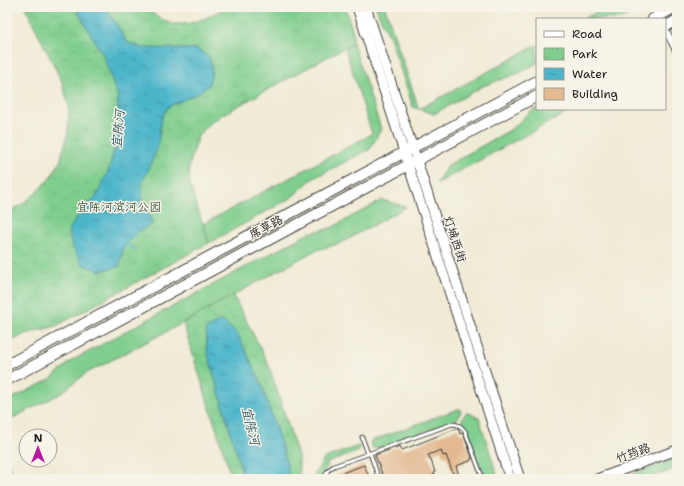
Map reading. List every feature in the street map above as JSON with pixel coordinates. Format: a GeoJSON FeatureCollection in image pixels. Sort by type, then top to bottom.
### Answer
{"type":"FeatureCollection","features":[{"type":"Feature","properties":{"kind":"main road"},"geometry":{"type":"LineString","coordinates":[[655,18],[675,7]]}},
{"type":"Feature","properties":{"kind":"main road"},"geometry":{"type":"LineString","coordinates":[[666,27],[677,20]]}},
{"type":"Feature","properties":{"kind":"main road","name":"席草路"},"geometry":{"type":"LineString","coordinates":[[7,365],[536,82]]}},
{"type":"Feature","properties":{"kind":"main road","name":"席草路"},"geometry":{"type":"LineString","coordinates":[[7,380],[536,97]]}},
{"type":"Feature","properties":{"kind":"street","name":"灯城西街"},"geometry":{"type":"LineString","coordinates":[[357,7],[409,150]]}},
{"type":"Feature","properties":{"kind":"street","name":"灯城西街"},"geometry":{"type":"LineString","coordinates":[[366,7],[510,479]]}},
{"type":"Feature","properties":{"kind":"street"},"geometry":{"type":"LineString","coordinates":[[666,30],[677,52]]}},
{"type":"Feature","properties":{"kind":"street","name":"灯城西街"},"geometry":{"type":"LineString","coordinates":[[413,163],[520,479]]}},
{"type":"Feature","properties":{"kind":"street","name":"竹筠路"},"geometry":{"type":"LineString","coordinates":[[597,479],[677,450]]}},
{"type":"Feature","properties":{"kind":"lane"},"geometry":{"type":"LineString","coordinates":[[325,479],[327,472],[332,467],[449,424],[456,424],[465,431],[483,479]]}},
{"type":"Feature","properties":{"kind":"lane"},"geometry":{"type":"LineString","coordinates":[[362,437],[380,479]]}},
{"type":"Feature","properties":{"kind":"green space","name":"宜陈河滨河公园"},"geometry":{"type":"Polygon","coordinates":[[[25,7],[145,7],[156,16],[172,24],[187,24],[206,18],[227,7],[345,7],[353,32],[353,43],[223,114],[209,124],[198,136],[189,166],[190,185],[209,243],[56,326],[25,334],[7,344],[7,212],[21,205],[37,192],[50,178],[60,162],[68,132],[69,107],[62,82],[25,7]]]}},
{"type":"Feature","properties":{"kind":"green space"},"geometry":{"type":"Polygon","coordinates":[[[376,7],[385,7],[419,109],[413,107],[390,37],[376,7]]]}},
{"type":"Feature","properties":{"kind":"green space"},"geometry":{"type":"Polygon","coordinates":[[[605,7],[643,7],[622,18],[586,18],[605,7]]]}},
{"type":"Feature","properties":{"kind":"green space"},"geometry":{"type":"Polygon","coordinates":[[[353,43],[381,129],[370,149],[312,179],[291,198],[209,243],[203,224],[372,134],[345,48],[353,43]]]}},
{"type":"Feature","properties":{"kind":"green space"},"geometry":{"type":"Polygon","coordinates":[[[536,46],[536,64],[519,73],[483,86],[434,114],[419,109],[536,46]]]}},
{"type":"Feature","properties":{"kind":"green space"},"geometry":{"type":"Polygon","coordinates":[[[536,109],[536,110],[572,110],[436,184],[448,165],[510,130],[536,109]]]}},
{"type":"Feature","properties":{"kind":"green space"},"geometry":{"type":"Polygon","coordinates":[[[382,200],[406,207],[341,243],[314,251],[183,323],[85,374],[60,394],[7,421],[7,401],[51,379],[71,361],[309,233],[331,228],[382,200]]]}},
{"type":"Feature","properties":{"kind":"green space"},"geometry":{"type":"Polygon","coordinates":[[[233,295],[268,363],[299,459],[299,479],[232,479],[183,323],[233,295]]]}},
{"type":"Feature","properties":{"kind":"green space"},"geometry":{"type":"Polygon","coordinates":[[[458,409],[461,411],[456,420],[379,448],[373,448],[371,446],[371,441],[458,409]]]}},
{"type":"Feature","properties":{"kind":"green space"},"geometry":{"type":"Polygon","coordinates":[[[466,413],[479,418],[498,478],[484,479],[462,420],[466,413]]]}},
{"type":"Feature","properties":{"kind":"green space"},"geometry":{"type":"Polygon","coordinates":[[[360,446],[359,451],[327,463],[328,466],[324,471],[322,479],[315,479],[315,473],[325,458],[360,446]]]}},
{"type":"Feature","properties":{"kind":"green space"},"geometry":{"type":"Polygon","coordinates":[[[7,456],[12,477],[12,479],[7,479],[7,456]]]}},
{"type":"Feature","properties":{"kind":"green space"},"geometry":{"type":"Polygon","coordinates":[[[677,458],[677,468],[646,479],[620,479],[677,458]]]}},
{"type":"Feature","properties":{"kind":"water"},"geometry":{"type":"Polygon","coordinates":[[[75,7],[106,7],[127,42],[143,48],[198,49],[210,58],[212,71],[209,85],[200,92],[168,107],[162,117],[157,150],[142,183],[142,200],[153,224],[143,229],[130,239],[122,253],[120,266],[100,271],[82,264],[72,246],[68,232],[78,215],[96,197],[109,169],[118,135],[118,97],[103,55],[75,7]]]}},
{"type":"Feature","properties":{"kind":"water"},"geometry":{"type":"Polygon","coordinates":[[[221,320],[237,333],[260,380],[283,450],[288,470],[288,479],[244,479],[207,351],[206,329],[221,320]]]}},
{"type":"Feature","properties":{"kind":"building"},"geometry":{"type":"Polygon","coordinates":[[[458,428],[460,434],[463,433],[472,457],[470,461],[456,466],[460,479],[455,479],[446,455],[443,456],[441,450],[428,455],[435,472],[434,475],[423,479],[384,479],[375,455],[400,446],[402,450],[458,428]]]}},
{"type":"Feature","properties":{"kind":"building"},"geometry":{"type":"Polygon","coordinates":[[[364,465],[370,479],[328,479],[328,478],[364,465]]]}},
{"type":"Feature","properties":{"kind":"waterway","name":"宜陈河"},"geometry":{"type":"LineString","coordinates":[[125,242],[135,250]]}}]}
